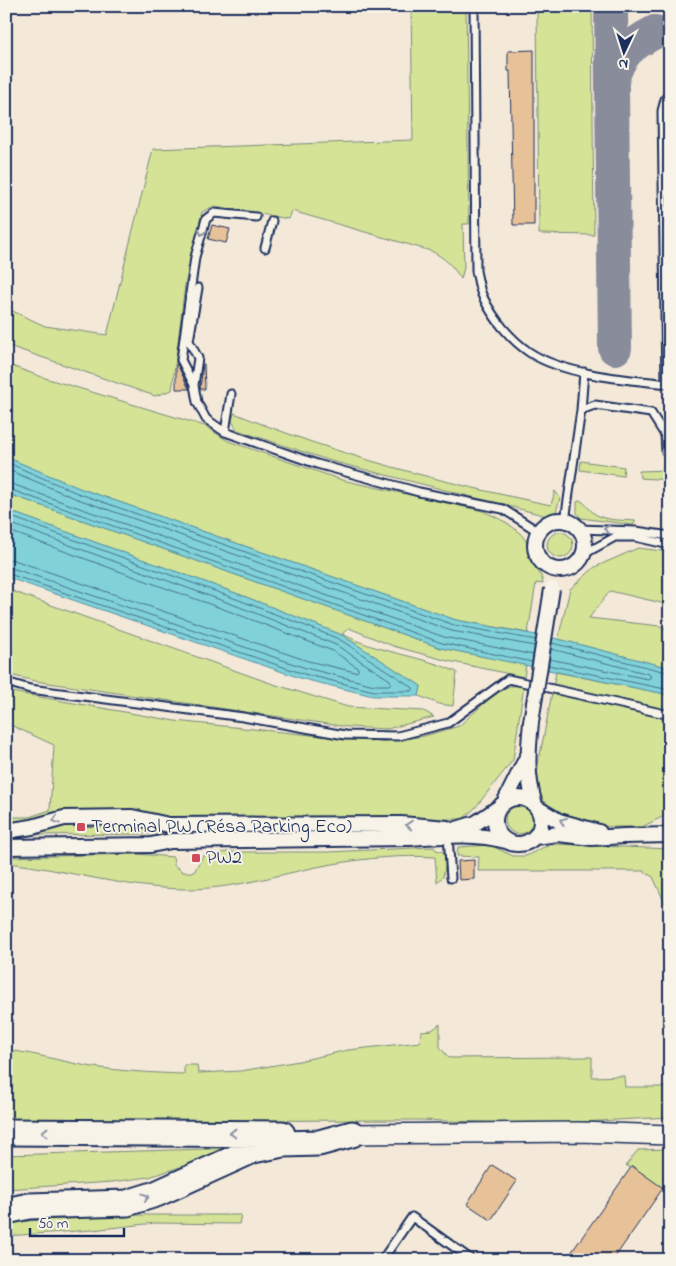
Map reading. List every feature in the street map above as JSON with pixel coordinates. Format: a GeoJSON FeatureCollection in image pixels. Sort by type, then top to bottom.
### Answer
{"type":"FeatureCollection","features":[{"type":"Feature","properties":{"kind":"highway"},"geometry":{"type":"LineString","coordinates":[[6,1132],[352,1134]]}},
{"type":"Feature","properties":{"kind":"highway"},"geometry":{"type":"LineString","coordinates":[[14,1207],[127,1203],[156,1194],[253,1150],[283,1144],[319,1143],[352,1134]]}},
{"type":"Feature","properties":{"kind":"main road"},"geometry":{"type":"LineString","coordinates":[[578,1132],[670,1124]]}},
{"type":"Feature","properties":{"kind":"main road"},"geometry":{"type":"LineString","coordinates":[[352,1134],[578,1132],[670,1135]]}},
{"type":"Feature","properties":{"kind":"street"},"geometry":{"type":"LineString","coordinates":[[565,521],[579,529],[584,540],[584,554],[575,565],[569,569],[555,570],[541,562],[536,555],[534,547],[539,532],[544,526],[550,522],[565,521]]}},
{"type":"Feature","properties":{"kind":"street"},"geometry":{"type":"LineString","coordinates":[[535,837],[539,831],[541,815],[529,786],[528,756],[531,722],[555,570]]}},
{"type":"Feature","properties":{"kind":"street"},"geometry":{"type":"LineString","coordinates":[[506,842],[496,830],[494,823],[495,815],[528,756]]}},
{"type":"Feature","properties":{"kind":"street"},"geometry":{"type":"LineString","coordinates":[[10,848],[151,845],[171,841],[407,838],[447,834],[476,823],[502,804],[518,797],[524,798],[559,821],[594,831],[624,836]]}},
{"type":"Feature","properties":{"kind":"street"},"geometry":{"type":"LineString","coordinates":[[6,831],[32,828],[64,818],[132,817],[169,825],[401,824],[447,834],[479,836],[513,844],[521,844],[535,837],[558,834],[592,838],[670,835]]}},
{"type":"Feature","properties":{"kind":"street"},"geometry":{"type":"LineString","coordinates":[[6,838],[150,836],[171,841]]}},
{"type":"Feature","properties":{"kind":"lane"},"geometry":{"type":"LineString","coordinates":[[474,6],[476,271],[482,296],[510,337],[530,353],[553,364],[584,372],[668,384],[662,111],[665,99],[670,94]]}},
{"type":"Feature","properties":{"kind":"lane"},"geometry":{"type":"LineString","coordinates":[[194,385],[181,360],[195,256],[206,219],[214,213],[256,217]]}},
{"type":"Feature","properties":{"kind":"lane"},"geometry":{"type":"LineString","coordinates":[[265,248],[272,221]]}},
{"type":"Feature","properties":{"kind":"lane"},"geometry":{"type":"LineString","coordinates":[[198,288],[188,341],[198,358],[194,385],[196,402],[206,419],[225,432],[317,464],[410,489],[503,509],[539,532]]}},
{"type":"Feature","properties":{"kind":"lane"},"geometry":{"type":"LineString","coordinates":[[565,521],[581,410],[584,372]]}},
{"type":"Feature","properties":{"kind":"lane"},"geometry":{"type":"LineString","coordinates":[[225,432],[231,394]]}},
{"type":"Feature","properties":{"kind":"lane"},"geometry":{"type":"LineString","coordinates":[[581,410],[595,405],[651,413],[665,435],[666,452]]}},
{"type":"Feature","properties":{"kind":"lane"},"geometry":{"type":"LineString","coordinates":[[579,529],[636,531],[670,536]]}},
{"type":"Feature","properties":{"kind":"lane"},"geometry":{"type":"LineString","coordinates":[[584,554],[615,537],[635,537],[670,545]]}},
{"type":"Feature","properties":{"kind":"lane"},"geometry":{"type":"LineString","coordinates":[[6,682],[30,689],[243,717],[345,735],[398,736],[448,723],[508,679],[670,715]]}},
{"type":"Feature","properties":{"kind":"lane"},"geometry":{"type":"LineString","coordinates":[[447,834],[451,878]]}},
{"type":"Feature","properties":{"kind":"lane"},"geometry":{"type":"LineString","coordinates":[[382,1260],[412,1217],[472,1260]]}},
{"type":"Feature","properties":{"kind":"green space"},"geometry":{"type":"Polygon","coordinates":[[[411,6],[466,6],[469,224],[463,224],[464,268],[461,279],[448,263],[431,251],[292,211],[289,219],[214,206],[202,212],[185,285],[172,390],[155,396],[6,345],[6,308],[45,326],[107,335],[153,149],[413,140],[411,6]]]}},
{"type":"Feature","properties":{"kind":"green space"},"geometry":{"type":"Polygon","coordinates":[[[537,6],[592,6],[594,235],[539,234],[537,6]]]}},
{"type":"Feature","properties":{"kind":"green space"},"geometry":{"type":"Polygon","coordinates":[[[6,364],[45,378],[205,426],[228,441],[342,480],[483,511],[501,520],[518,531],[526,541],[531,560],[541,575],[543,584],[536,583],[528,633],[456,620],[79,488],[6,457],[6,364]]]}},
{"type":"Feature","properties":{"kind":"green space"},"geometry":{"type":"Polygon","coordinates":[[[234,413],[351,455],[430,477],[551,505],[555,491],[560,498],[556,512],[547,516],[331,461],[237,430],[232,421],[234,413]]]}},
{"type":"Feature","properties":{"kind":"green space"},"geometry":{"type":"Polygon","coordinates":[[[581,461],[624,467],[623,476],[580,470],[581,461]]]}},
{"type":"Feature","properties":{"kind":"green space"},"geometry":{"type":"Polygon","coordinates":[[[670,470],[670,480],[640,478],[639,471],[670,470]]]}},
{"type":"Feature","properties":{"kind":"green space"},"geometry":{"type":"Polygon","coordinates":[[[6,493],[441,648],[526,665],[524,677],[448,661],[393,646],[349,628],[342,634],[370,646],[443,666],[457,672],[453,706],[439,704],[419,696],[421,686],[342,635],[241,595],[6,510],[6,493]]]}},
{"type":"Feature","properties":{"kind":"green space"},"geometry":{"type":"Polygon","coordinates":[[[580,500],[593,512],[604,518],[636,521],[633,525],[581,518],[577,513],[577,502],[580,500]]]}},
{"type":"Feature","properties":{"kind":"green space"},"geometry":{"type":"Polygon","coordinates":[[[560,532],[569,536],[573,545],[569,554],[560,558],[551,554],[547,545],[551,536],[560,532]]]}},
{"type":"Feature","properties":{"kind":"green space"},"geometry":{"type":"Polygon","coordinates":[[[638,548],[670,552],[670,605],[610,591],[589,618],[660,626],[670,631],[670,668],[558,639],[570,589],[595,567],[638,548]]]}},
{"type":"Feature","properties":{"kind":"green space"},"geometry":{"type":"Polygon","coordinates":[[[6,589],[270,683],[348,707],[424,711],[434,717],[387,729],[348,727],[35,681],[6,674],[6,589]]]}},
{"type":"Feature","properties":{"kind":"green space"},"geometry":{"type":"Polygon","coordinates":[[[556,672],[670,695],[670,813],[642,827],[589,825],[557,812],[543,800],[537,787],[536,776],[556,672]]]}},
{"type":"Feature","properties":{"kind":"green space"},"geometry":{"type":"Polygon","coordinates":[[[524,685],[513,760],[475,808],[463,819],[193,821],[162,819],[6,828],[6,817],[29,817],[50,810],[54,745],[6,723],[6,691],[175,721],[379,742],[424,736],[459,726],[498,691],[510,686],[524,685]]]}},
{"type":"Feature","properties":{"kind":"green space"},"geometry":{"type":"Polygon","coordinates":[[[519,806],[529,810],[533,820],[529,830],[519,834],[509,830],[505,820],[509,810],[519,806]]]}},
{"type":"Feature","properties":{"kind":"green space"},"geometry":{"type":"Polygon","coordinates":[[[64,822],[386,828],[403,832],[22,835],[64,822]]]}},
{"type":"Feature","properties":{"kind":"green space"},"geometry":{"type":"Polygon","coordinates":[[[556,844],[670,849],[670,914],[653,877],[643,871],[478,871],[479,857],[457,856],[458,847],[490,845],[513,856],[526,856],[544,847],[556,844]]]}},
{"type":"Feature","properties":{"kind":"green space"},"geometry":{"type":"Polygon","coordinates":[[[434,847],[436,850],[444,852],[446,856],[443,877],[437,882],[435,857],[422,856],[358,860],[315,867],[243,883],[188,889],[120,883],[8,863],[8,857],[138,854],[173,857],[174,865],[183,872],[194,872],[203,856],[227,852],[328,852],[434,847]]]}},
{"type":"Feature","properties":{"kind":"green space"},"geometry":{"type":"Polygon","coordinates":[[[440,1024],[440,1047],[449,1058],[592,1057],[592,1077],[624,1076],[625,1087],[670,1087],[670,1117],[548,1124],[417,1120],[6,1121],[6,1050],[87,1066],[123,1070],[184,1074],[184,1065],[197,1065],[198,1073],[241,1071],[348,1050],[420,1042],[421,1031],[432,1030],[440,1024]]]}},
{"type":"Feature","properties":{"kind":"green space"},"geometry":{"type":"Polygon","coordinates":[[[240,1148],[149,1177],[112,1182],[6,1189],[6,1155],[240,1148]]]}},
{"type":"Feature","properties":{"kind":"green space"},"geometry":{"type":"Polygon","coordinates":[[[670,1149],[670,1195],[626,1165],[638,1150],[670,1149]]]}},
{"type":"Feature","properties":{"kind":"green space"},"geometry":{"type":"Polygon","coordinates":[[[136,1215],[241,1215],[239,1224],[155,1223],[6,1236],[6,1222],[136,1215]]]}},
{"type":"Feature","properties":{"kind":"water"},"geometry":{"type":"Polygon","coordinates":[[[6,457],[79,488],[456,620],[558,639],[670,668],[670,695],[441,648],[6,493],[6,457]]]}},
{"type":"Feature","properties":{"kind":"water"},"geometry":{"type":"Polygon","coordinates":[[[6,510],[241,595],[342,635],[421,686],[419,696],[373,696],[303,679],[6,577],[6,510]]]}},
{"type":"Feature","properties":{"kind":"building"},"geometry":{"type":"Polygon","coordinates":[[[534,50],[534,225],[513,225],[508,51],[534,50]]]}},
{"type":"Feature","properties":{"kind":"building"},"geometry":{"type":"Polygon","coordinates":[[[212,225],[230,229],[226,243],[208,239],[212,225]]]}},
{"type":"Feature","properties":{"kind":"building"},"geometry":{"type":"Polygon","coordinates":[[[177,364],[189,389],[176,389],[177,364]]]}},
{"type":"Feature","properties":{"kind":"building"},"geometry":{"type":"Polygon","coordinates":[[[203,364],[205,389],[200,389],[203,364]]]}},
{"type":"Feature","properties":{"kind":"building"},"geometry":{"type":"Polygon","coordinates":[[[474,860],[474,879],[459,880],[458,861],[474,860]]]}},
{"type":"Feature","properties":{"kind":"building"},"geometry":{"type":"Polygon","coordinates":[[[492,1165],[517,1181],[491,1220],[467,1204],[492,1165]]]}},
{"type":"Feature","properties":{"kind":"building"},"geometry":{"type":"Polygon","coordinates":[[[632,1166],[663,1188],[613,1260],[566,1260],[632,1166]]]}},
{"type":"Feature","properties":{"kind":"taxiway"},"geometry":{"type":"LineString","coordinates":[[611,6],[615,348]]}},
{"type":"Feature","properties":{"kind":"taxiway"},"geometry":{"type":"LineString","coordinates":[[612,81],[618,64],[627,51],[639,41],[655,32]]}},
{"type":"Feature","properties":{"kind":"place","name":"Terminal PW (Résa Parking Eco)"},"geometry":{"type":"Point","coordinates":[81,827]}},
{"type":"Feature","properties":{"kind":"place","name":"PW2"},"geometry":{"type":"Point","coordinates":[196,858]}}]}
